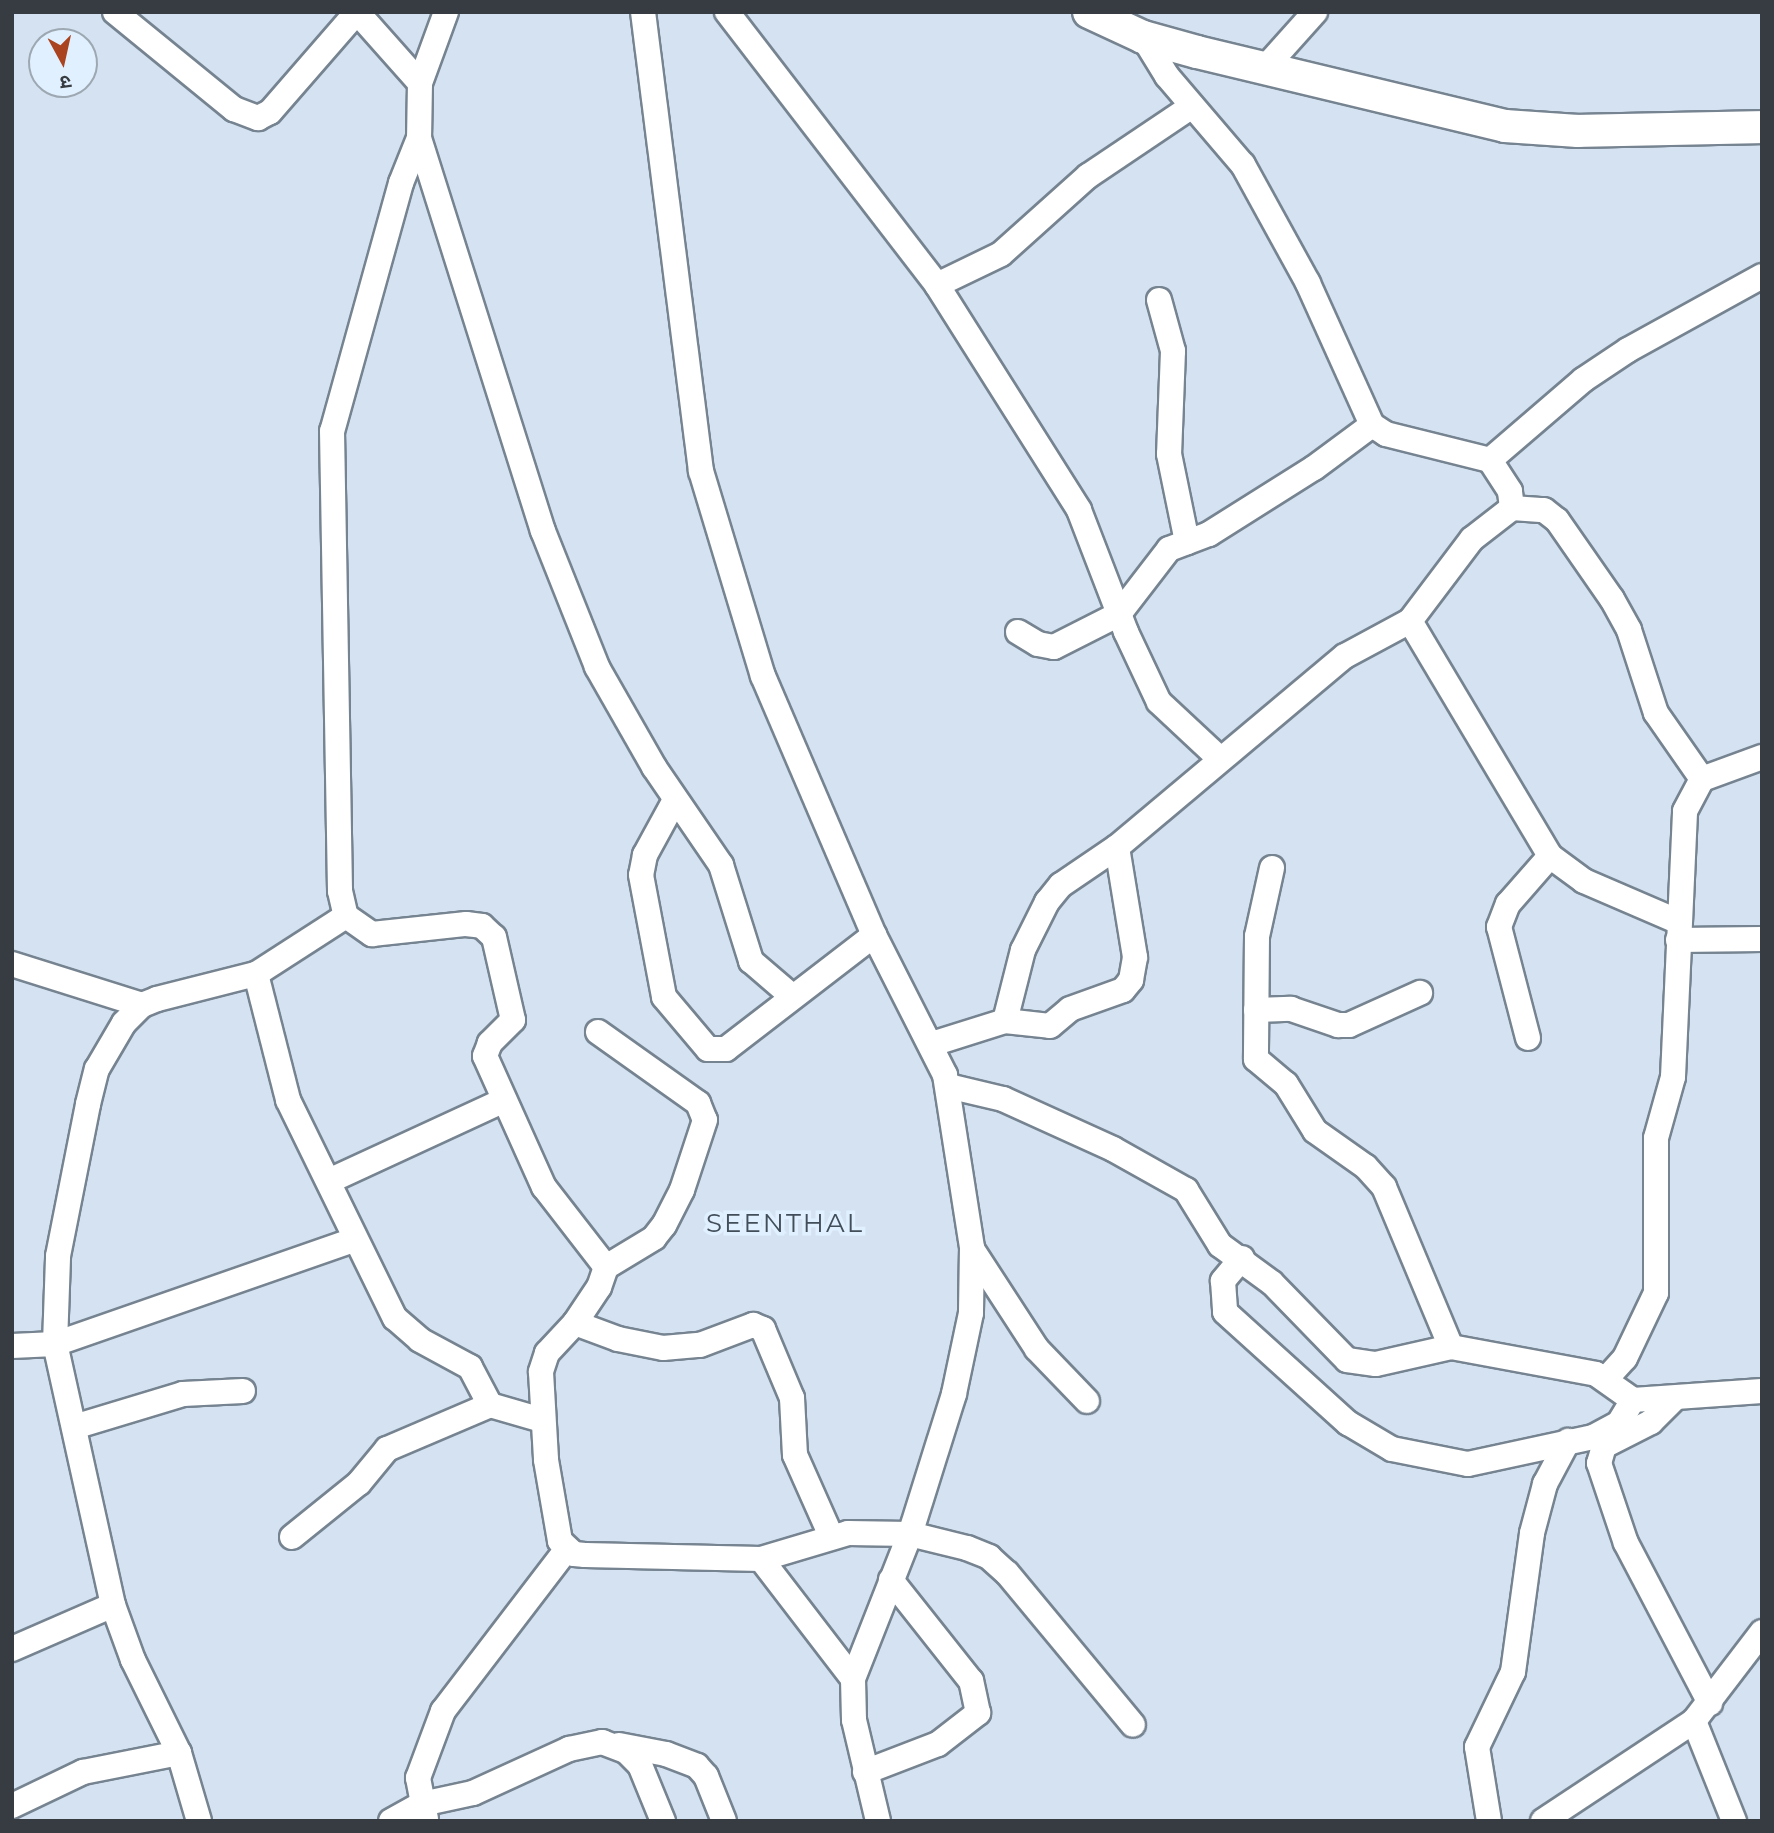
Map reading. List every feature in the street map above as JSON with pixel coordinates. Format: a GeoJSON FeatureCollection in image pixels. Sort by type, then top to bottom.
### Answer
{"type":"FeatureCollection","features":[{"type":"Feature","properties":{"kind":"main road"},"geometry":{"type":"LineString","coordinates":[[1089,12],[1143,37],[1263,70],[1505,126],[1578,131],[1762,127]]}},
{"type":"Feature","properties":{"kind":"street"},"geometry":{"type":"LineString","coordinates":[[115,12],[234,109],[258,118],[270,112],[357,12],[374,37],[420,83]]}},
{"type":"Feature","properties":{"kind":"street"},"geometry":{"type":"LineString","coordinates":[[446,12],[420,83],[419,138],[543,531],[597,667],[675,800],[721,865],[751,961],[793,997]]}},
{"type":"Feature","properties":{"kind":"street"},"geometry":{"type":"LineString","coordinates":[[643,12],[701,471],[763,676],[874,935],[932,1044],[948,1086],[972,1248],[971,1313],[954,1394],[910,1534],[853,1679],[854,1720],[878,1821]]}},
{"type":"Feature","properties":{"kind":"street"},"geometry":{"type":"LineString","coordinates":[[727,12],[937,285],[1079,510],[1119,614],[1165,712],[1219,758]]}},
{"type":"Feature","properties":{"kind":"street"},"geometry":{"type":"LineString","coordinates":[[1263,70],[1315,12]]}},
{"type":"Feature","properties":{"kind":"street"},"geometry":{"type":"LineString","coordinates":[[1143,37],[1192,106],[1243,164],[1308,284],[1372,425],[1386,434],[1490,460],[1510,491],[1512,508]]}},
{"type":"Feature","properties":{"kind":"street"},"geometry":{"type":"LineString","coordinates":[[937,285],[1001,254],[1088,176],[1192,106]]}},
{"type":"Feature","properties":{"kind":"street"},"geometry":{"type":"LineString","coordinates":[[419,138],[401,183],[332,431],[340,891],[346,916],[372,934],[466,924],[482,926],[494,937],[513,1020],[490,1043],[485,1056],[544,1187],[606,1267]]}},
{"type":"Feature","properties":{"kind":"street"},"geometry":{"type":"LineString","coordinates":[[1490,460],[1594,373],[1762,276]]}},
{"type":"Feature","properties":{"kind":"street"},"geometry":{"type":"LineString","coordinates":[[1158,300],[1172,351],[1169,454],[1187,542]]}},
{"type":"Feature","properties":{"kind":"street"},"geometry":{"type":"LineString","coordinates":[[1018,632],[1038,644],[1054,647],[1119,614],[1163,554],[1209,534],[1302,476],[1372,425]]}},
{"type":"Feature","properties":{"kind":"street"},"geometry":{"type":"LineString","coordinates":[[1005,1021],[1023,950],[1047,902],[1080,870],[1117,847],[1219,758],[1345,656],[1410,621],[1472,539],[1512,508],[1544,509],[1557,520],[1612,598],[1629,630],[1656,713],[1702,779]]}},
{"type":"Feature","properties":{"kind":"street"},"geometry":{"type":"LineString","coordinates":[[1410,621],[1550,856],[1584,881],[1678,931],[1762,939]]}},
{"type":"Feature","properties":{"kind":"street"},"geometry":{"type":"LineString","coordinates":[[1605,1378],[1625,1358],[1656,1293],[1656,1138],[1673,1077],[1681,829],[1685,810],[1702,779],[1762,757]]}},
{"type":"Feature","properties":{"kind":"street"},"geometry":{"type":"LineString","coordinates":[[675,800],[645,855],[641,875],[660,986],[671,1009],[700,1042],[717,1051],[874,935]]}},
{"type":"Feature","properties":{"kind":"street"},"geometry":{"type":"LineString","coordinates":[[932,1044],[1005,1021],[1050,1026],[1070,1009],[1123,990],[1131,980],[1135,957],[1117,847]]}},
{"type":"Feature","properties":{"kind":"street"},"geometry":{"type":"LineString","coordinates":[[1528,1038],[1499,927],[1508,904],[1550,856]]}},
{"type":"Feature","properties":{"kind":"street"},"geometry":{"type":"LineString","coordinates":[[1272,868],[1256,936],[1256,1059],[1286,1084],[1322,1138],[1366,1167],[1384,1186],[1451,1347]]}},
{"type":"Feature","properties":{"kind":"street"},"geometry":{"type":"LineString","coordinates":[[12,964],[142,1005],[256,974],[346,916]]}},
{"type":"Feature","properties":{"kind":"street"},"geometry":{"type":"LineString","coordinates":[[256,974],[281,1078],[355,1240],[395,1318],[420,1340],[470,1367],[490,1405]]}},
{"type":"Feature","properties":{"kind":"street"},"geometry":{"type":"LineString","coordinates":[[1256,1010],[1291,1009],[1338,1025],[1349,1025],[1420,993]]}},
{"type":"Feature","properties":{"kind":"street"},"geometry":{"type":"LineString","coordinates":[[142,1005],[111,1040],[83,1122],[58,1256],[55,1344],[113,1605],[133,1660],[179,1753],[199,1821]]}},
{"type":"Feature","properties":{"kind":"street"},"geometry":{"type":"LineString","coordinates":[[598,1032],[698,1103],[705,1120],[682,1190],[664,1225],[654,1238],[606,1267],[599,1286],[575,1323],[542,1363],[542,1420],[557,1532],[566,1549],[585,1555],[761,1559],[831,1536],[910,1534],[989,1557],[1133,1726]]}},
{"type":"Feature","properties":{"kind":"street"},"geometry":{"type":"LineString","coordinates":[[948,1086],[1003,1099],[1114,1149],[1186,1191],[1214,1238],[1242,1258],[1347,1360],[1376,1364],[1451,1347],[1605,1378],[1633,1400],[1762,1391]]}},
{"type":"Feature","properties":{"kind":"street"},"geometry":{"type":"LineString","coordinates":[[329,1181],[504,1100]]}},
{"type":"Feature","properties":{"kind":"street"},"geometry":{"type":"LineString","coordinates":[[12,1346],[55,1344],[355,1240]]}},
{"type":"Feature","properties":{"kind":"street"},"geometry":{"type":"LineString","coordinates":[[972,1248],[1037,1349],[1087,1401]]}},
{"type":"Feature","properties":{"kind":"street"},"geometry":{"type":"LineString","coordinates":[[1242,1258],[1223,1281],[1225,1312],[1369,1440],[1453,1464],[1569,1441],[1608,1430],[1619,1423],[1633,1400]]}},
{"type":"Feature","properties":{"kind":"street"},"geometry":{"type":"LineString","coordinates":[[575,1323],[618,1339],[663,1348],[700,1345],[753,1325],[763,1329],[792,1398],[795,1455],[831,1536]]}},
{"type":"Feature","properties":{"kind":"street"},"geometry":{"type":"LineString","coordinates":[[74,1427],[183,1394],[243,1391]]}},
{"type":"Feature","properties":{"kind":"street"},"geometry":{"type":"LineString","coordinates":[[1675,1398],[1651,1422],[1604,1446],[1598,1463],[1626,1543],[1702,1712],[1734,1821]]}},
{"type":"Feature","properties":{"kind":"street"},"geometry":{"type":"LineString","coordinates":[[292,1537],[359,1483],[387,1449],[490,1405],[542,1420]]}},
{"type":"Feature","properties":{"kind":"street"},"geometry":{"type":"LineString","coordinates":[[1489,1821],[1477,1747],[1481,1732],[1513,1672],[1532,1533],[1545,1484],[1569,1441]]}},
{"type":"Feature","properties":{"kind":"street"},"geometry":{"type":"LineString","coordinates":[[424,1813],[419,1771],[443,1711],[566,1549]]}},
{"type":"Feature","properties":{"kind":"street"},"geometry":{"type":"LineString","coordinates":[[761,1559],[853,1679]]}},
{"type":"Feature","properties":{"kind":"street"},"geometry":{"type":"LineString","coordinates":[[865,1772],[938,1744],[978,1713],[971,1681],[891,1580]]}},
{"type":"Feature","properties":{"kind":"street"},"geometry":{"type":"LineString","coordinates":[[12,1648],[113,1605]]}},
{"type":"Feature","properties":{"kind":"street"},"geometry":{"type":"LineString","coordinates":[[1543,1821],[1702,1712],[1762,1632]]}},
{"type":"Feature","properties":{"kind":"street"},"geometry":{"type":"LineString","coordinates":[[612,1744],[640,1765],[663,1821]]}},
{"type":"Feature","properties":{"kind":"street"},"geometry":{"type":"LineString","coordinates":[[391,1821],[424,1813],[569,1749],[612,1744],[666,1754],[697,1766],[706,1776],[724,1821]]}},
{"type":"Feature","properties":{"kind":"street"},"geometry":{"type":"LineString","coordinates":[[12,1807],[83,1772],[179,1753]]}},
{"type":"Feature","properties":{"kind":"district","name":"SEENTHAL"},"geometry":{"type":"Point","coordinates":[785,1224]}}]}
